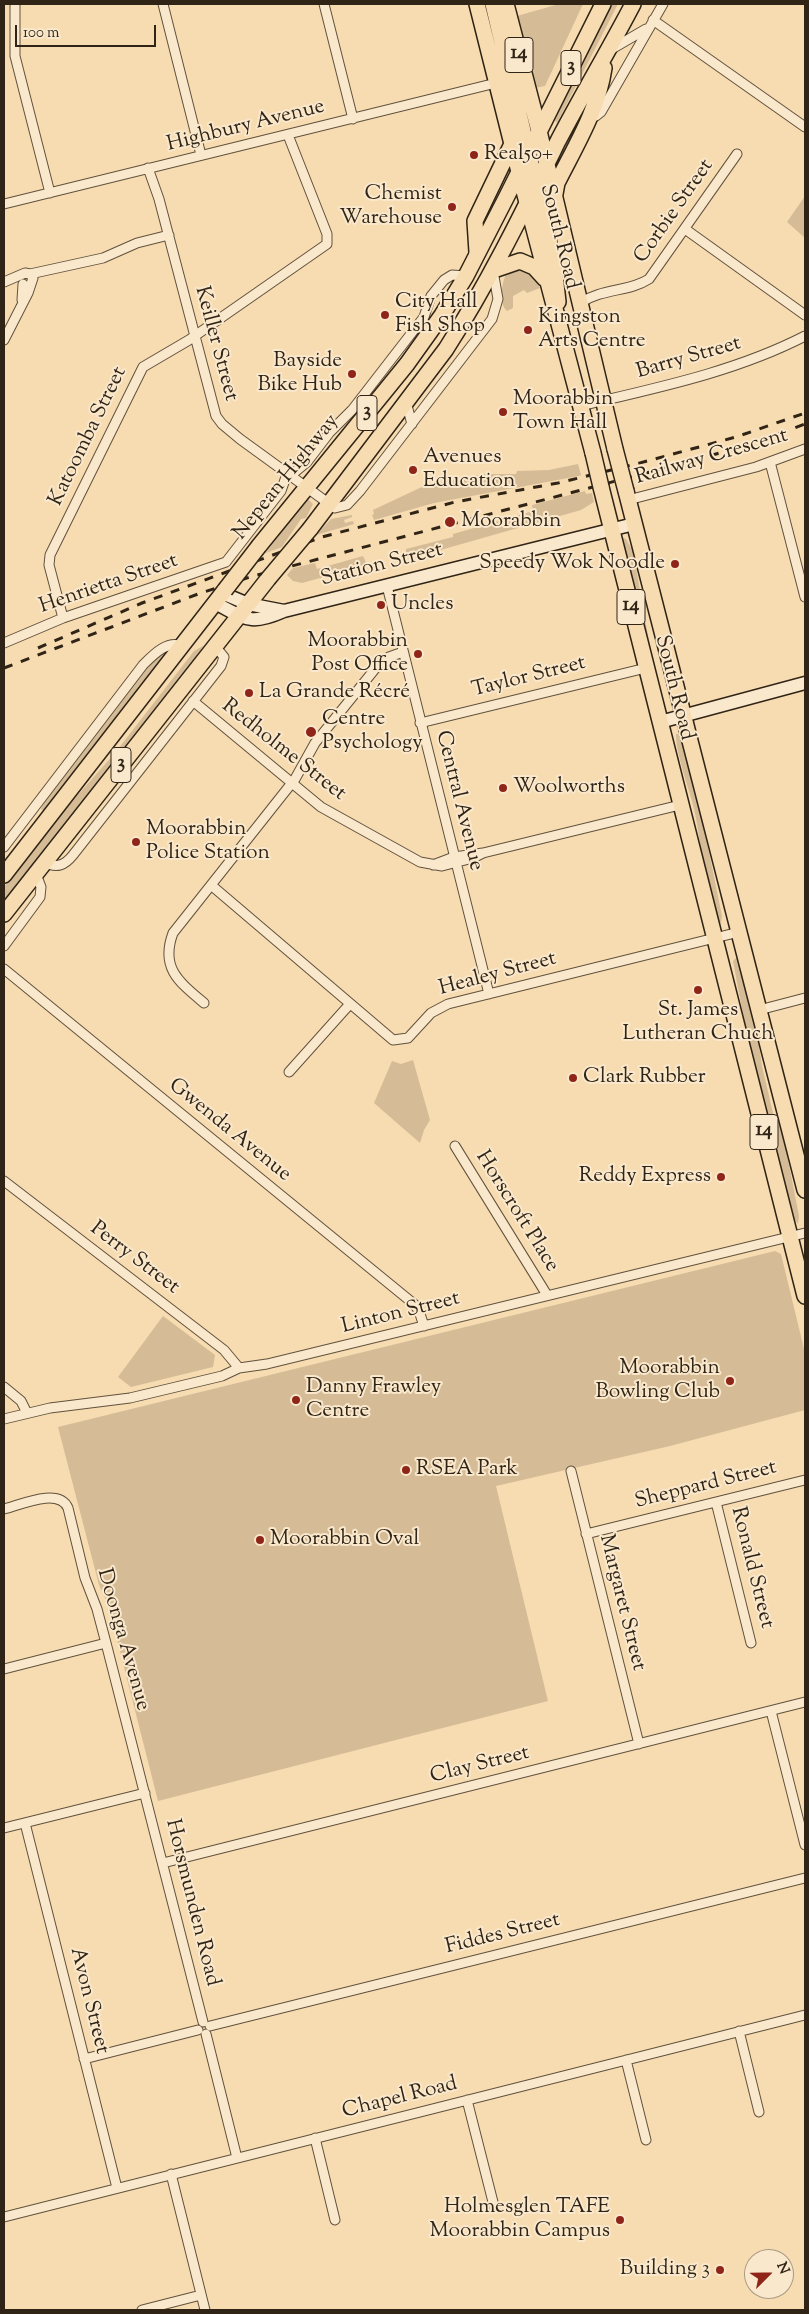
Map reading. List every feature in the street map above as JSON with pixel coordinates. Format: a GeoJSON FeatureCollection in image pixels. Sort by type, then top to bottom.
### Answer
{"type":"FeatureCollection","features":[{"type":"Feature","properties":{"kind":"main road","name":"Nepean Highway"},"geometry":{"type":"LineString","coordinates":[[4,874],[259,546],[307,489],[425,340],[466,276],[603,4]]}},
{"type":"Feature","properties":{"kind":"main road","name":"3"},"geometry":{"type":"LineString","coordinates":[[4,914],[268,579],[310,529],[446,349],[493,271],[633,4]]}},
{"type":"Feature","properties":{"kind":"main road","name":"South Road"},"geometry":{"type":"LineString","coordinates":[[498,5],[539,131],[548,165],[615,449],[805,1190]]}},
{"type":"Feature","properties":{"kind":"main road"},"geometry":{"type":"LineString","coordinates":[[478,8],[498,5],[508,68],[556,270],[560,328]]}},
{"type":"Feature","properties":{"kind":"main road","name":"South Road"},"geometry":{"type":"LineString","coordinates":[[478,8],[546,280],[593,453],[680,805],[764,1131],[798,1235],[805,1296]]}},
{"type":"Feature","properties":{"kind":"main road"},"geometry":{"type":"LineString","coordinates":[[554,196],[557,182],[591,116],[599,94],[606,54]]}},
{"type":"Feature","properties":{"kind":"main road"},"geometry":{"type":"LineString","coordinates":[[496,83],[502,78],[508,68]]}},
{"type":"Feature","properties":{"kind":"main road"},"geometry":{"type":"LineString","coordinates":[[477,252],[474,231],[475,221],[512,144]]}},
{"type":"Feature","properties":{"kind":"main road"},"geometry":{"type":"LineString","coordinates":[[493,271],[512,262],[520,261],[534,267],[546,280]]}},
{"type":"Feature","properties":{"kind":"main road","name":"Station Street"},"geometry":{"type":"LineString","coordinates":[[221,595],[244,610],[253,621],[270,618],[284,611],[634,524]]}},
{"type":"Feature","properties":{"kind":"main road"},"geometry":{"type":"LineString","coordinates":[[194,630],[215,646]]}},
{"type":"Feature","properties":{"kind":"main road"},"geometry":{"type":"LineString","coordinates":[[660,722],[805,683]]}},
{"type":"Feature","properties":{"kind":"main road"},"geometry":{"type":"LineString","coordinates":[[764,1131],[773,1127],[786,1116]]}},
{"type":"Feature","properties":{"kind":"street"},"geometry":{"type":"LineString","coordinates":[[15,4],[15,56],[50,192]]}},
{"type":"Feature","properties":{"kind":"street"},"geometry":{"type":"LineString","coordinates":[[163,4],[200,155]]}},
{"type":"Feature","properties":{"kind":"street"},"geometry":{"type":"LineString","coordinates":[[324,4],[352,119]]}},
{"type":"Feature","properties":{"kind":"street"},"geometry":{"type":"LineString","coordinates":[[591,116],[596,116],[601,112],[662,4]]}},
{"type":"Feature","properties":{"kind":"street"},"geometry":{"type":"LineString","coordinates":[[606,54],[651,23]]}},
{"type":"Feature","properties":{"kind":"street"},"geometry":{"type":"LineString","coordinates":[[651,23],[805,127]]}},
{"type":"Feature","properties":{"kind":"street","name":"Highbury Avenue"},"geometry":{"type":"LineString","coordinates":[[4,204],[496,83]]}},
{"type":"Feature","properties":{"kind":"street","name":"Katoomba Street"},"geometry":{"type":"LineString","coordinates":[[63,618],[49,565],[50,555],[140,371],[146,365],[194,337],[327,244],[328,234],[288,135]]}},
{"type":"Feature","properties":{"kind":"street","name":"Corbie Street"},"geometry":{"type":"LineString","coordinates":[[580,303],[599,293],[644,282],[685,229],[737,154]]}},
{"type":"Feature","properties":{"kind":"street","name":"Keiller Street"},"geometry":{"type":"LineString","coordinates":[[151,168],[194,337],[218,421],[328,505]]}},
{"type":"Feature","properties":{"kind":"street"},"geometry":{"type":"LineString","coordinates":[[685,229],[805,315]]}},
{"type":"Feature","properties":{"kind":"street"},"geometry":{"type":"LineString","coordinates":[[4,282],[27,280],[50,271],[104,258],[167,231]]}},
{"type":"Feature","properties":{"kind":"street"},"geometry":{"type":"LineString","coordinates":[[328,505],[339,509],[347,505],[492,319],[498,299],[493,271]]}},
{"type":"Feature","properties":{"kind":"street"},"geometry":{"type":"LineString","coordinates":[[288,475],[302,467],[316,452],[330,432],[352,410],[424,317],[431,296],[444,280],[452,275],[466,276]]}},
{"type":"Feature","properties":{"kind":"street"},"geometry":{"type":"LineString","coordinates":[[4,340],[22,303],[27,280]]}},
{"type":"Feature","properties":{"kind":"street","name":"Barry Street"},"geometry":{"type":"LineString","coordinates":[[580,406],[698,377],[773,352],[805,336]]}},
{"type":"Feature","properties":{"kind":"street"},"geometry":{"type":"LineString","coordinates":[[406,402],[412,424]]}},
{"type":"Feature","properties":{"kind":"street","name":"Railway Crescent"},"geometry":{"type":"LineString","coordinates":[[627,495],[643,498],[770,462],[805,449]]}},
{"type":"Feature","properties":{"kind":"street"},"geometry":{"type":"LineString","coordinates":[[316,452],[328,462]]}},
{"type":"Feature","properties":{"kind":"street"},"geometry":{"type":"LineString","coordinates":[[770,462],[805,597]]}},
{"type":"Feature","properties":{"kind":"street","name":"Nepean Highway"},"geometry":{"type":"LineString","coordinates":[[226,562],[281,491],[288,475]]}},
{"type":"Feature","properties":{"kind":"street","name":"Henrietta Street"},"geometry":{"type":"LineString","coordinates":[[4,643],[63,618],[226,562]]}},
{"type":"Feature","properties":{"kind":"street","name":"Central Avenue"},"geometry":{"type":"LineString","coordinates":[[387,586],[489,994]]}},
{"type":"Feature","properties":{"kind":"street"},"geometry":{"type":"LineString","coordinates":[[4,847],[143,665],[167,646],[174,643],[182,646]]}},
{"type":"Feature","properties":{"kind":"street"},"geometry":{"type":"LineString","coordinates":[[4,946],[40,898],[40,868],[59,866],[68,861],[223,662],[223,653],[215,646]]}},
{"type":"Feature","properties":{"kind":"street"},"geometry":{"type":"LineString","coordinates":[[204,1003],[176,977],[170,965],[168,950],[177,926],[302,768],[315,743],[379,664],[389,657],[403,652]]}},
{"type":"Feature","properties":{"kind":"street","name":"Taylor Street"},"geometry":{"type":"LineString","coordinates":[[420,722],[646,668]]}},
{"type":"Feature","properties":{"kind":"street","name":"Redholme Street"},"geometry":{"type":"LineString","coordinates":[[193,701],[330,813],[420,862],[432,865],[680,805]]}},
{"type":"Feature","properties":{"kind":"street"},"geometry":{"type":"LineString","coordinates":[[35,807],[41,827]]}},
{"type":"Feature","properties":{"kind":"street","name":"Healey Street"},"geometry":{"type":"LineString","coordinates":[[210,885],[388,1038],[399,1041],[408,1038],[436,1010],[489,994],[739,932]]}},
{"type":"Feature","properties":{"kind":"street","name":"Gwenda Avenue"},"geometry":{"type":"LineString","coordinates":[[4,969],[414,1304],[419,1311],[424,1326]]}},
{"type":"Feature","properties":{"kind":"street"},"geometry":{"type":"LineString","coordinates":[[759,1010],[805,998]]}},
{"type":"Feature","properties":{"kind":"street"},"geometry":{"type":"LineString","coordinates":[[289,1072],[349,1005]]}},
{"type":"Feature","properties":{"kind":"street","name":"Horscroft Place"},"geometry":{"type":"LineString","coordinates":[[455,1146],[546,1295]]}},
{"type":"Feature","properties":{"kind":"street","name":"Perry Street"},"geometry":{"type":"LineString","coordinates":[[4,1181],[224,1350],[235,1360],[239,1368]]}},
{"type":"Feature","properties":{"kind":"street","name":"Linton Street"},"geometry":{"type":"LineString","coordinates":[[4,1419],[27,1413],[130,1398],[215,1377],[239,1368],[267,1364],[798,1235]]}},
{"type":"Feature","properties":{"kind":"street"},"geometry":{"type":"LineString","coordinates":[[4,1387],[22,1401],[27,1413]]}},
{"type":"Feature","properties":{"kind":"street","name":"Margaret Street"},"geometry":{"type":"LineString","coordinates":[[571,1471],[638,1744]]}},
{"type":"Feature","properties":{"kind":"street","name":"Sheppard Street"},"geometry":{"type":"LineString","coordinates":[[586,1534],[805,1480]]}},
{"type":"Feature","properties":{"kind":"street","name":"Doonga Avenue"},"geometry":{"type":"LineString","coordinates":[[4,1509],[50,1497],[60,1498],[68,1508],[86,1578],[97,1609],[145,1793]]}},
{"type":"Feature","properties":{"kind":"street","name":"Ronald Street"},"geometry":{"type":"LineString","coordinates":[[716,1502],[751,1643]]}},
{"type":"Feature","properties":{"kind":"street"},"geometry":{"type":"LineString","coordinates":[[4,1669],[106,1643]]}},
{"type":"Feature","properties":{"kind":"street","name":"Clay Street"},"geometry":{"type":"LineString","coordinates":[[163,1864],[805,1702]]}},
{"type":"Feature","properties":{"kind":"street"},"geometry":{"type":"LineString","coordinates":[[771,1711],[805,1845]]}},
{"type":"Feature","properties":{"kind":"street"},"geometry":{"type":"LineString","coordinates":[[4,1828],[145,1793]]}},
{"type":"Feature","properties":{"kind":"street","name":"Horsmunden Road"},"geometry":{"type":"LineString","coordinates":[[145,1793],[237,2158]]}},
{"type":"Feature","properties":{"kind":"street","name":"Avon Street"},"geometry":{"type":"LineString","coordinates":[[25,1823],[117,2188]]}},
{"type":"Feature","properties":{"kind":"street","name":"Fiddes Street"},"geometry":{"type":"LineString","coordinates":[[84,2058],[805,1878]]}},
{"type":"Feature","properties":{"kind":"street","name":"Chapel Road"},"geometry":{"type":"LineString","coordinates":[[4,2217],[805,2015]]}},
{"type":"Feature","properties":{"kind":"street"},"geometry":{"type":"LineString","coordinates":[[739,2032],[759,2112]]}},
{"type":"Feature","properties":{"kind":"street"},"geometry":{"type":"LineString","coordinates":[[626,2060],[646,2140]]}},
{"type":"Feature","properties":{"kind":"street"},"geometry":{"type":"LineString","coordinates":[[467,2100],[494,2206]]}},
{"type":"Feature","properties":{"kind":"street"},"geometry":{"type":"LineString","coordinates":[[315,2138],[336,2220]]}},
{"type":"Feature","properties":{"kind":"street"},"geometry":{"type":"LineString","coordinates":[[171,2174],[205,2310]]}},
{"type":"Feature","properties":{"kind":"street"},"geometry":{"type":"LineString","coordinates":[[142,2310],[202,2295]]}},
{"type":"Feature","properties":{"kind":"shaded area"},"geometry":{"type":"Polygon","coordinates":[[[559,4],[583,4],[545,86],[535,88],[517,16],[559,4]]]}},
{"type":"Feature","properties":{"kind":"shaded area"},"geometry":{"type":"Polygon","coordinates":[[[612,4],[618,4],[557,123],[555,120],[612,4]]]}},
{"type":"Feature","properties":{"kind":"shaded area"},"geometry":{"type":"Polygon","coordinates":[[[805,196],[805,238],[787,222],[805,196]]]}},
{"type":"Feature","properties":{"kind":"shaded area"},"geometry":{"type":"Polygon","coordinates":[[[522,267],[537,279],[540,288],[527,293],[524,290],[513,296],[513,308],[507,311],[502,303],[502,288],[506,274],[522,267]]]}},
{"type":"Feature","properties":{"kind":"shaded area"},"geometry":{"type":"Polygon","coordinates":[[[578,464],[581,475],[579,476],[434,503],[374,520],[372,515],[374,514],[373,510],[424,486],[485,474],[516,474],[517,471],[549,470],[578,464]]]}},
{"type":"Feature","properties":{"kind":"shaded area"},"geometry":{"type":"Polygon","coordinates":[[[585,491],[586,494],[592,493],[594,502],[581,510],[437,551],[406,553],[406,549],[453,537],[453,534],[533,511],[532,505],[585,491]]]}},
{"type":"Feature","properties":{"kind":"shaded area"},"geometry":{"type":"Polygon","coordinates":[[[307,498],[313,504],[306,518],[301,519],[282,547],[266,553],[307,498]]]}},
{"type":"Feature","properties":{"kind":"shaded area"},"geometry":{"type":"Polygon","coordinates":[[[352,515],[352,517],[344,520],[345,523],[353,521],[354,524],[316,535],[331,519],[352,515]]]}},
{"type":"Feature","properties":{"kind":"shaded area"},"geometry":{"type":"Polygon","coordinates":[[[623,538],[626,539],[633,551],[652,658],[621,540],[623,538]]]}},
{"type":"Feature","properties":{"kind":"shaded area"},"geometry":{"type":"Polygon","coordinates":[[[363,556],[367,565],[302,583],[293,581],[287,575],[293,568],[315,563],[317,569],[363,556]]]}},
{"type":"Feature","properties":{"kind":"shaded area"},"geometry":{"type":"Polygon","coordinates":[[[203,646],[196,658],[4,902],[4,887],[59,816],[115,753],[194,651],[203,646]]]}},
{"type":"Feature","properties":{"kind":"shaded area"},"geometry":{"type":"Polygon","coordinates":[[[171,647],[43,811],[41,809],[46,799],[96,735],[133,681],[148,664],[171,647]]]}},
{"type":"Feature","properties":{"kind":"shaded area"},"geometry":{"type":"Polygon","coordinates":[[[676,734],[680,734],[698,798],[722,916],[721,924],[710,899],[697,822],[680,762],[676,734]]]}},
{"type":"Feature","properties":{"kind":"shaded area"},"geometry":{"type":"Polygon","coordinates":[[[736,958],[739,959],[756,1025],[762,1066],[773,1113],[769,1126],[751,1057],[733,961],[736,958]]]}},
{"type":"Feature","properties":{"kind":"shaded area"},"geometry":{"type":"Polygon","coordinates":[[[413,1060],[430,1120],[424,1130],[420,1143],[374,1103],[392,1061],[401,1064],[413,1060]]]}},
{"type":"Feature","properties":{"kind":"shaded area"},"geometry":{"type":"Polygon","coordinates":[[[781,1124],[799,1216],[798,1224],[794,1219],[771,1134],[781,1124]]]}},
{"type":"Feature","properties":{"kind":"shaded area"},"geometry":{"type":"Polygon","coordinates":[[[775,1251],[781,1254],[805,1353],[805,1410],[670,1446],[496,1486],[548,1701],[158,1801],[108,1604],[99,1585],[58,1427],[775,1251]]]}},
{"type":"Feature","properties":{"kind":"shaded area"},"geometry":{"type":"Polygon","coordinates":[[[163,1316],[215,1355],[213,1367],[131,1387],[118,1377],[163,1316]]]}},
{"type":"Feature","properties":{"kind":"railway"},"geometry":{"type":"LineString","coordinates":[[38,648],[142,603],[322,537],[455,502],[558,483],[636,464],[736,437],[805,413]]}},
{"type":"Feature","properties":{"kind":"railway"},"geometry":{"type":"LineString","coordinates":[[4,668],[198,594],[250,577],[688,462],[754,443],[805,424]]}},
{"type":"Feature","properties":{"kind":"place","name":"Real50+"},"geometry":{"type":"Point","coordinates":[474,155]}},
{"type":"Feature","properties":{"kind":"place","name":"Chemist Warehouse"},"geometry":{"type":"Point","coordinates":[452,207]}},
{"type":"Feature","properties":{"kind":"place","name":"City Hall Fish Shop"},"geometry":{"type":"Point","coordinates":[385,315]}},
{"type":"Feature","properties":{"kind":"place","name":"Kingston Arts Centre"},"geometry":{"type":"Point","coordinates":[528,330]}},
{"type":"Feature","properties":{"kind":"place","name":"Bayside Bike Hub"},"geometry":{"type":"Point","coordinates":[352,374]}},
{"type":"Feature","properties":{"kind":"place","name":"Moorabbin Town Hall"},"geometry":{"type":"Point","coordinates":[503,412]}},
{"type":"Feature","properties":{"kind":"place","name":"Avenues Education"},"geometry":{"type":"Point","coordinates":[413,470]}},
{"type":"Feature","properties":{"kind":"place","name":"Moorabbin"},"geometry":{"type":"Point","coordinates":[450,522]}},
{"type":"Feature","properties":{"kind":"place","name":"Speedy Wok Noodle"},"geometry":{"type":"Point","coordinates":[675,564]}},
{"type":"Feature","properties":{"kind":"place","name":"Uncles"},"geometry":{"type":"Point","coordinates":[381,605]}},
{"type":"Feature","properties":{"kind":"place","name":"Moorabbin Post Office"},"geometry":{"type":"Point","coordinates":[418,654]}},
{"type":"Feature","properties":{"kind":"place","name":"La Grande Récré"},"geometry":{"type":"Point","coordinates":[249,693]}},
{"type":"Feature","properties":{"kind":"place","name":"Centre Psychology"},"geometry":{"type":"Point","coordinates":[311,732]}},
{"type":"Feature","properties":{"kind":"place","name":"Woolworths"},"geometry":{"type":"Point","coordinates":[503,788]}},
{"type":"Feature","properties":{"kind":"place","name":"Moorabbin Police Station"},"geometry":{"type":"Point","coordinates":[136,842]}},
{"type":"Feature","properties":{"kind":"place","name":"St. James Lutheran Chuch"},"geometry":{"type":"Point","coordinates":[698,990]}},
{"type":"Feature","properties":{"kind":"place","name":"Clark Rubber"},"geometry":{"type":"Point","coordinates":[573,1078]}},
{"type":"Feature","properties":{"kind":"place","name":"Reddy Express"},"geometry":{"type":"Point","coordinates":[721,1177]}},
{"type":"Feature","properties":{"kind":"place","name":"Moorabbin Bowling Club"},"geometry":{"type":"Point","coordinates":[730,1381]}},
{"type":"Feature","properties":{"kind":"place","name":"Danny Frawley Centre"},"geometry":{"type":"Point","coordinates":[296,1400]}},
{"type":"Feature","properties":{"kind":"place","name":"RSEA Park"},"geometry":{"type":"Point","coordinates":[406,1470]}},
{"type":"Feature","properties":{"kind":"place","name":"Moorabbin Oval"},"geometry":{"type":"Point","coordinates":[260,1540]}},
{"type":"Feature","properties":{"kind":"place","name":"Holmesglen TAFE Moorabbin Campus"},"geometry":{"type":"Point","coordinates":[620,2220]}},
{"type":"Feature","properties":{"kind":"place","name":"Building 3"},"geometry":{"type":"Point","coordinates":[720,2270]}}]}
